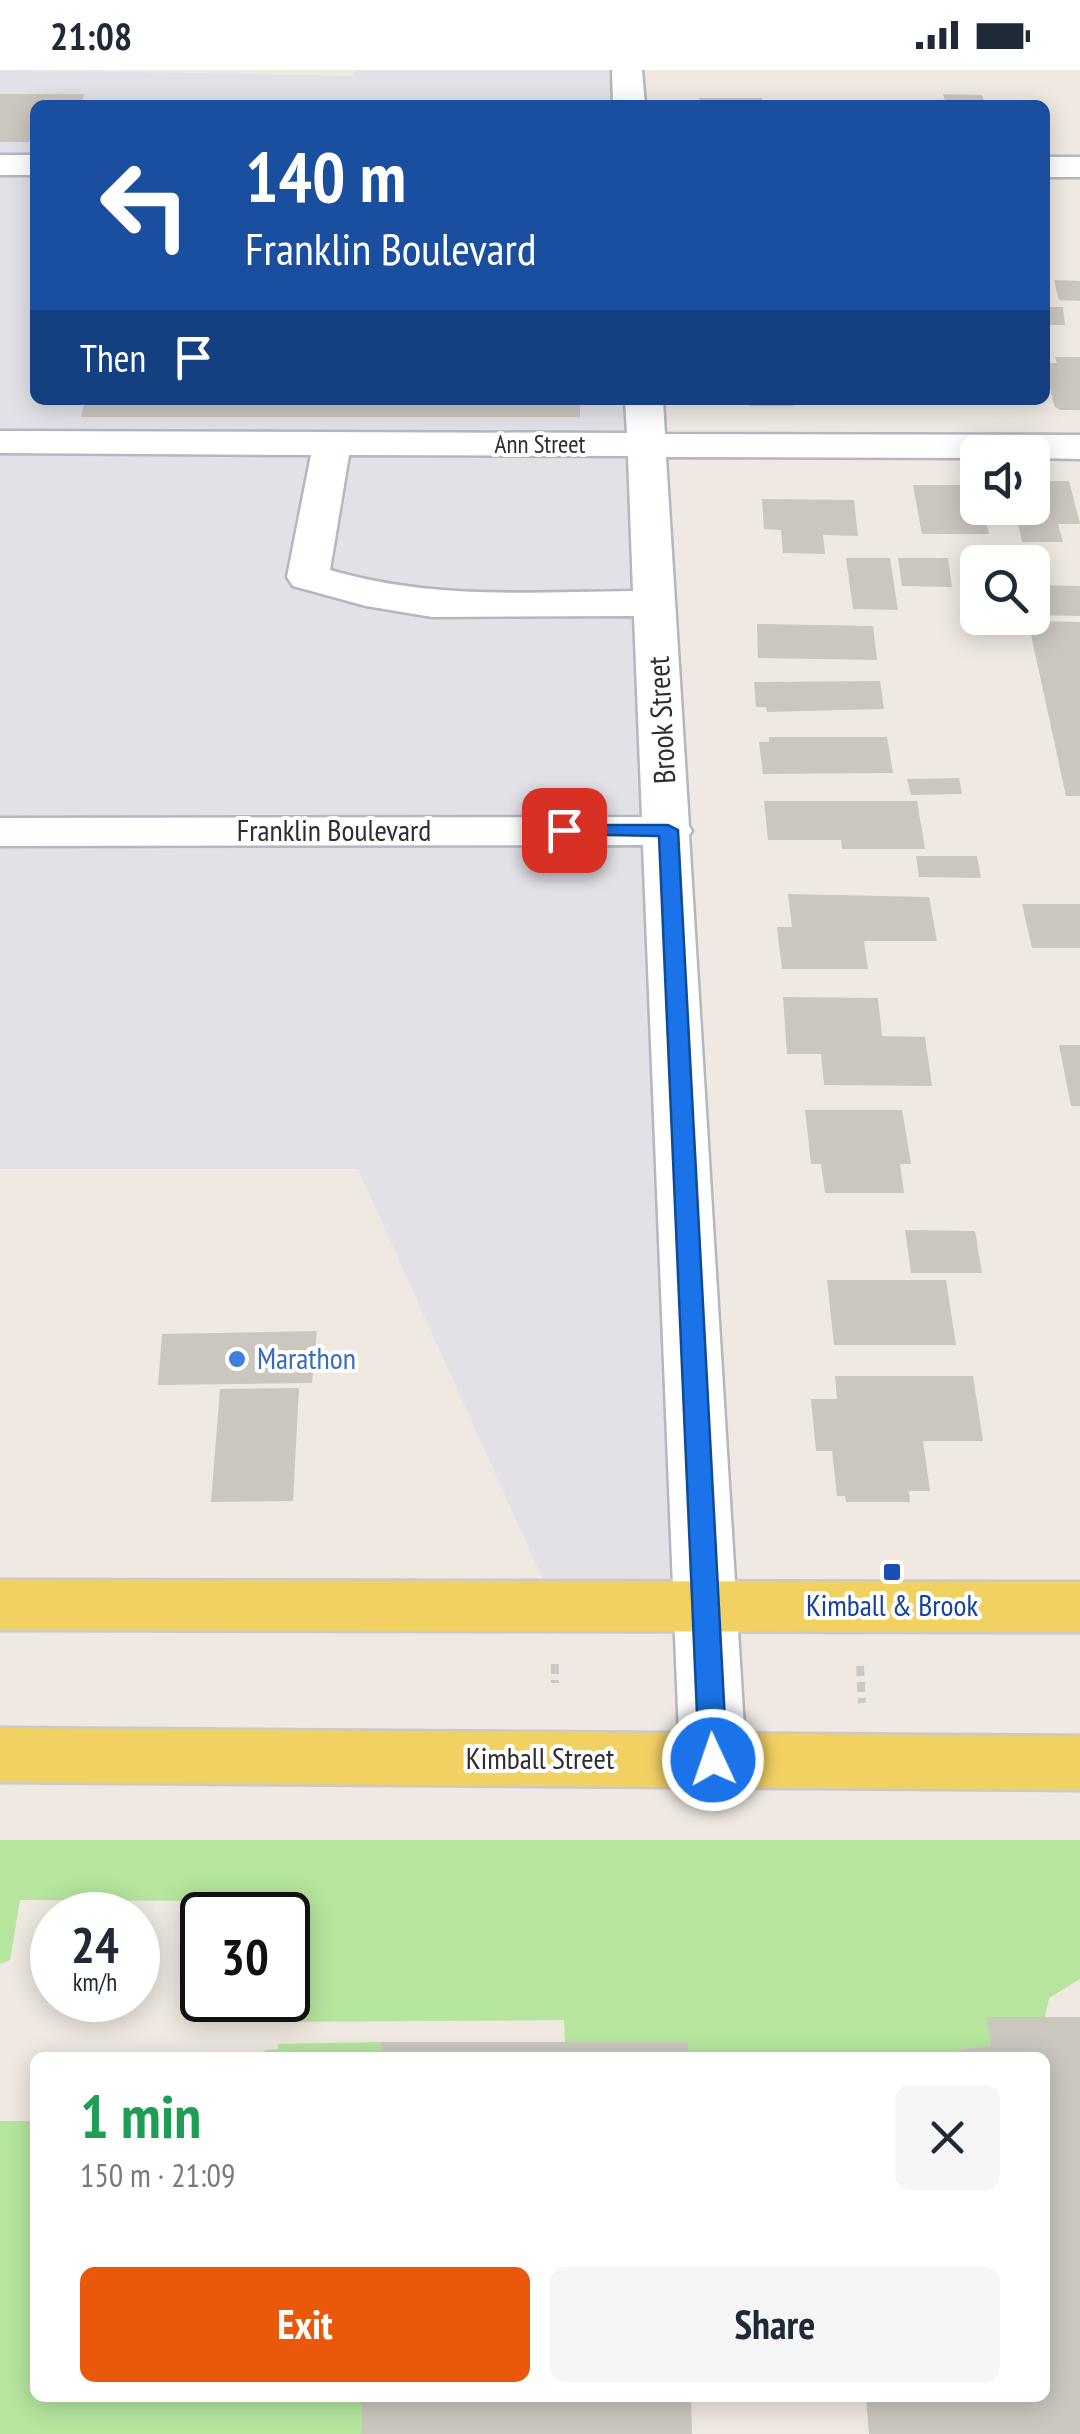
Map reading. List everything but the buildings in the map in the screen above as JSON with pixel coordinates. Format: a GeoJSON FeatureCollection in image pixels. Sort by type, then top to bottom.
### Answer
{"type":"FeatureCollection","features":[{"type":"Feature","properties":{"kind":"main road"},"geometry":{"type":"LineString","coordinates":[[0,1605],[1080,1607]]}},
{"type":"Feature","properties":{"kind":"main road","name":"Kimball Street"},"geometry":{"type":"LineString","coordinates":[[0,1755],[1080,1762]]}},
{"type":"Feature","properties":{"kind":"street"},"geometry":{"type":"LineString","coordinates":[[627,70],[629,100]]}},
{"type":"Feature","properties":{"kind":"street"},"geometry":{"type":"LineString","coordinates":[[0,165],[30,165]]}},
{"type":"Feature","properties":{"kind":"street"},"geometry":{"type":"LineString","coordinates":[[1050,167],[1080,167]]}},
{"type":"Feature","properties":{"kind":"street","name":"Ann Street"},"geometry":{"type":"LineString","coordinates":[[0,442],[332,443],[645,422],[1080,447]]}},
{"type":"Feature","properties":{"kind":"street","name":"Brook Street"},"geometry":{"type":"LineString","coordinates":[[645,422],[713,1760]]}},
{"type":"Feature","properties":{"kind":"street"},"geometry":{"type":"LineString","coordinates":[[332,443],[308,577],[366,594],[432,605],[655,603]]}},
{"type":"Feature","properties":{"kind":"street","name":"Franklin Boulevard"},"geometry":{"type":"LineString","coordinates":[[0,832],[668,830]]}},
{"type":"Feature","properties":{"kind":"path"},"geometry":{"type":"LineString","coordinates":[[860,1658],[863,1714]]}},
{"type":"Feature","properties":{"kind":"shaded area"},"geometry":{"type":"Polygon","coordinates":[[[0,70],[353,76],[355,70],[627,70],[628,100],[30,100],[30,405],[644,405],[704,1607],[555,1606],[358,1169],[0,1169],[0,70]]]}},
{"type":"Feature","properties":{"kind":"green space"},"geometry":{"type":"Polygon","coordinates":[[[0,1840],[1080,1840],[1080,1979],[1049,1998],[1045,2017],[994,2048],[954,2052],[688,2052],[688,2042],[565,2042],[564,2020],[310,2022],[310,1892],[180,1892],[180,1901],[160,1901],[160,1892],[30,1892],[30,1900],[20,1900],[10,1960],[0,1964],[0,1840]]]}},
{"type":"Feature","properties":{"kind":"green space"},"geometry":{"type":"Polygon","coordinates":[[[381,2042],[380,2052],[263,2052],[278,2049],[278,2044],[381,2042]]]}},
{"type":"Feature","properties":{"kind":"green space"},"geometry":{"type":"Polygon","coordinates":[[[0,2121],[30,2121],[30,2402],[363,2402],[361,2434],[0,2434],[0,2121]]]}},
{"type":"Feature","properties":{"kind":"place","name":"Marathon"},"geometry":{"type":"Point","coordinates":[237,1359]}},
{"type":"Feature","properties":{"kind":"place","name":"Kimball & Brook"},"geometry":{"type":"Point","coordinates":[892,1572]}},
{"type":"Feature","properties":{"kind":"route"},"geometry":{"type":"LineString","coordinates":[[564,830],[668,830],[713,1760]]}}]}
